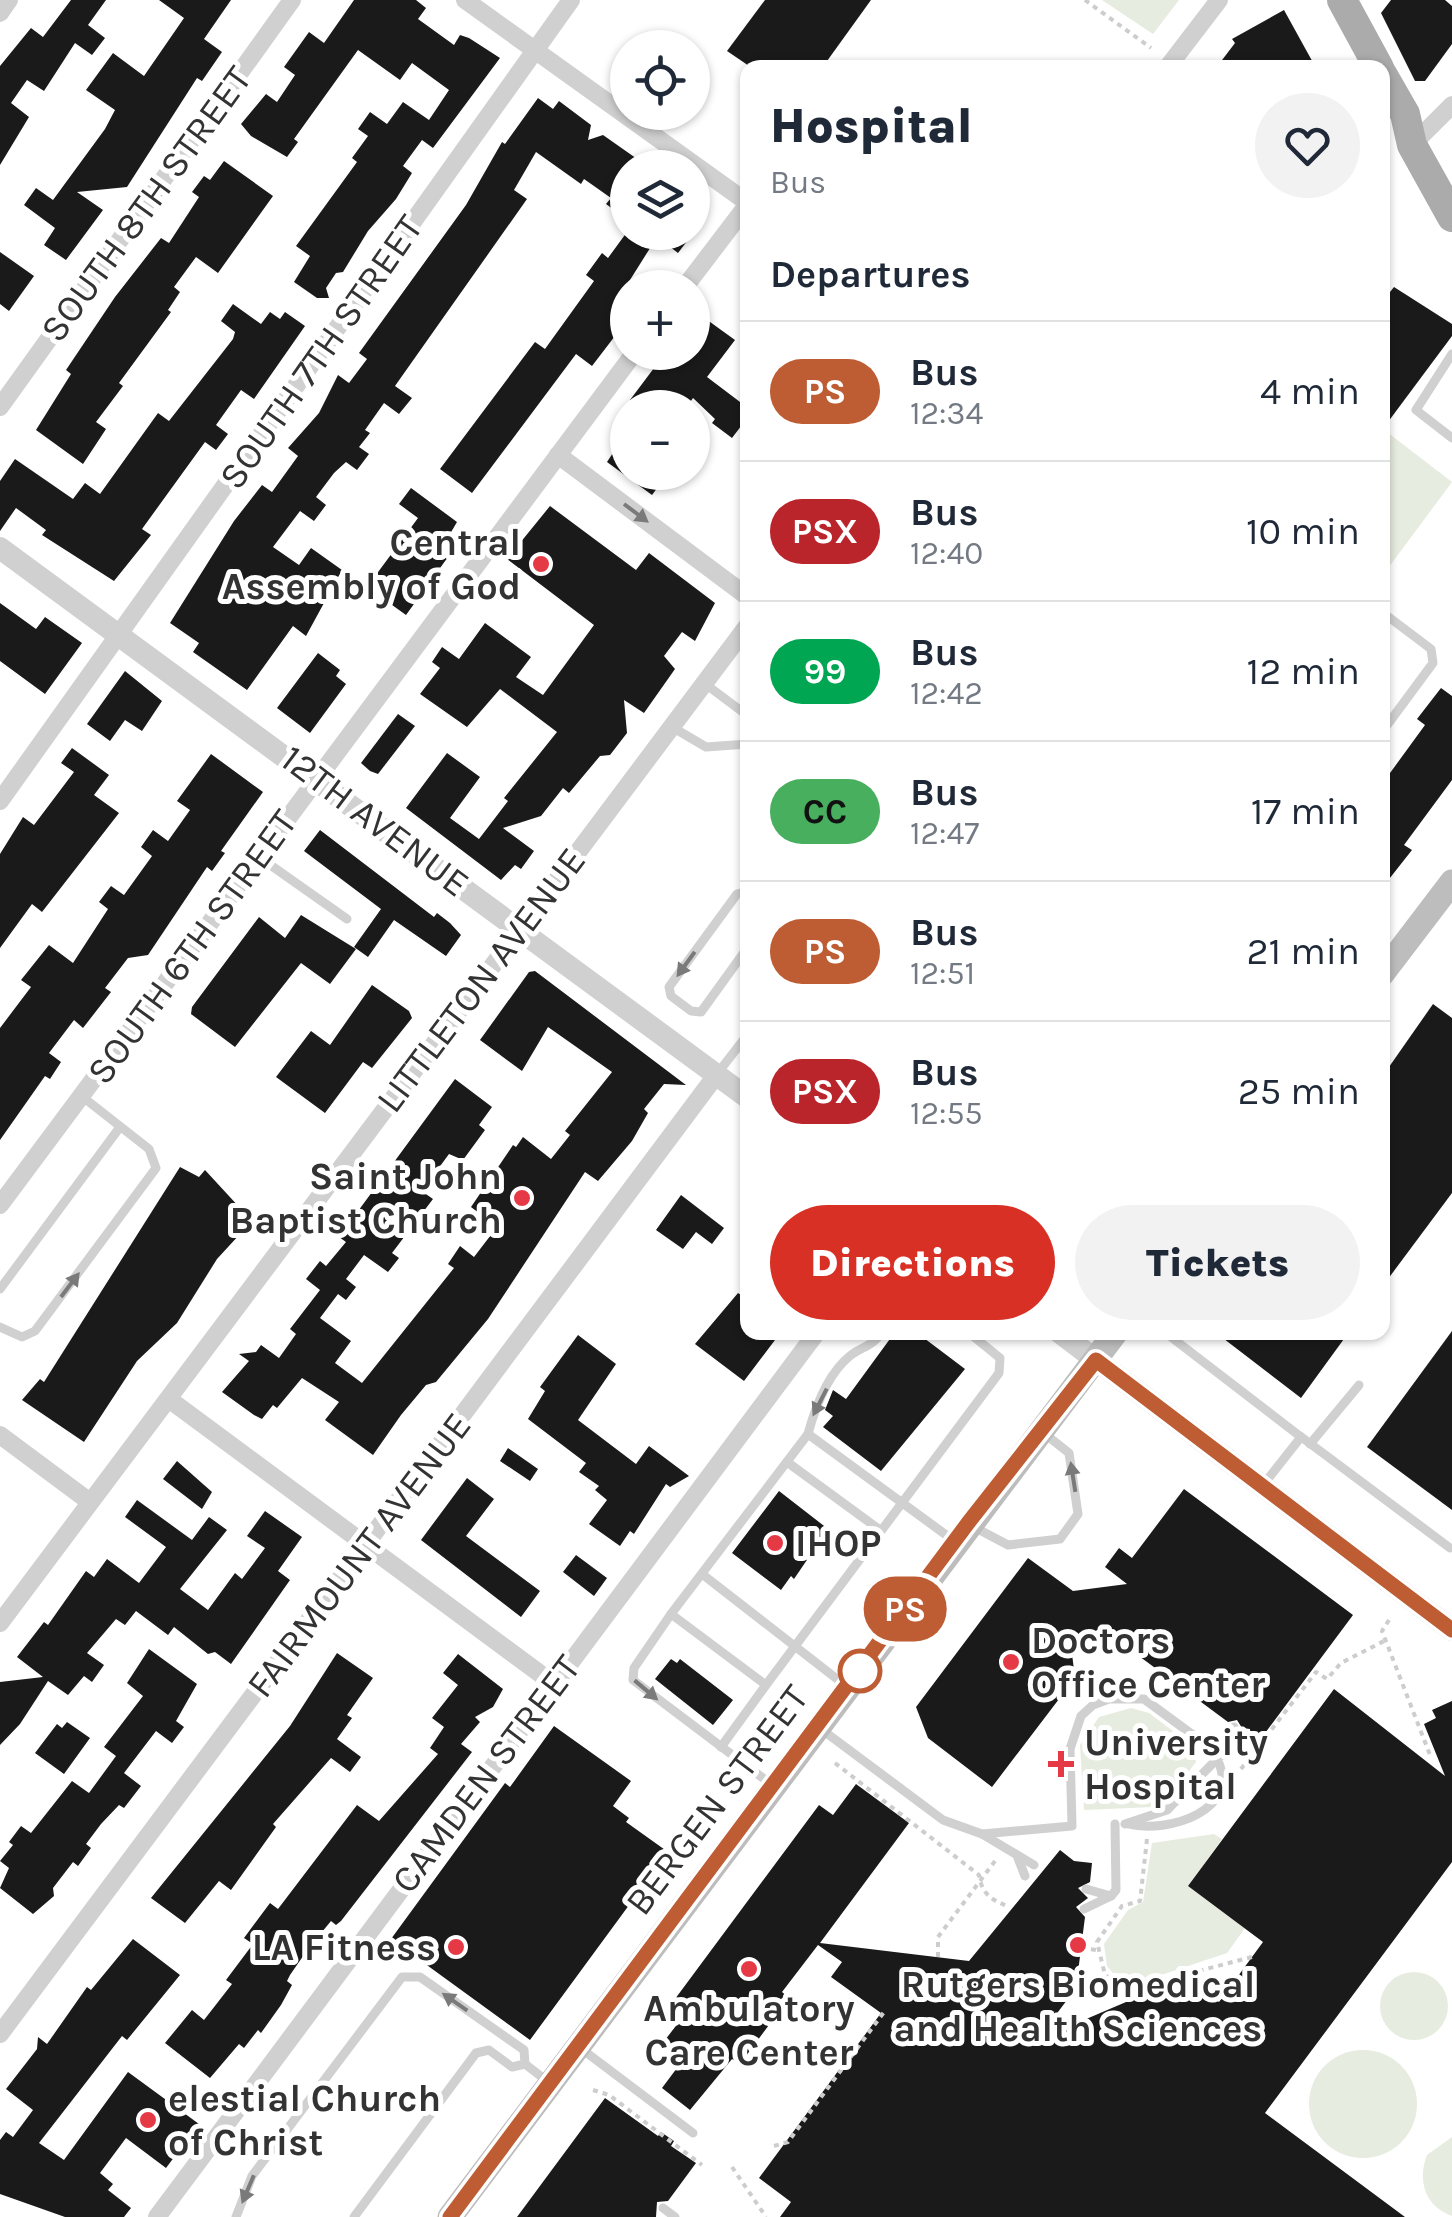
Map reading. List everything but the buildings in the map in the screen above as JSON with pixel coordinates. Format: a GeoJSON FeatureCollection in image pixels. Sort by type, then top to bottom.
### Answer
{"type":"FeatureCollection","features":[{"type":"Feature","properties":{"kind":"main road"},"geometry":{"type":"LineString","coordinates":[[1318,0],[1352,60]]}},
{"type":"Feature","properties":{"kind":"main road"},"geometry":{"type":"LineString","coordinates":[[1342,0],[1375,60]]}},
{"type":"Feature","properties":{"kind":"main road"},"geometry":{"type":"LineString","coordinates":[[1390,87],[1405,114],[1412,145],[1452,218]]}},
{"type":"Feature","properties":{"kind":"main road"},"geometry":{"type":"LineString","coordinates":[[1390,124],[1412,145]]}},
{"type":"Feature","properties":{"kind":"main road"},"geometry":{"type":"LineString","coordinates":[[1390,963],[1452,882]]}},
{"type":"Feature","properties":{"kind":"main road","name":"BERGEN STREET"},"geometry":{"type":"LineString","coordinates":[[450,2217],[961,1532],[1110,1340]]}},
{"type":"Feature","properties":{"kind":"street"},"geometry":{"type":"LineString","coordinates":[[0,13],[9,0]]}},
{"type":"Feature","properties":{"kind":"street","name":"SOUTH 8TH STREET"},"geometry":{"type":"LineString","coordinates":[[0,407],[292,0]]}},
{"type":"Feature","properties":{"kind":"street"},"geometry":{"type":"LineString","coordinates":[[464,0],[740,197]]}},
{"type":"Feature","properties":{"kind":"street","name":"SOUTH 7TH STREET"},"geometry":{"type":"LineString","coordinates":[[0,802],[571,0]]}},
{"type":"Feature","properties":{"kind":"street"},"geometry":{"type":"LineString","coordinates":[[1173,60],[1219,0]]}},
{"type":"Feature","properties":{"kind":"street"},"geometry":{"type":"LineString","coordinates":[[1412,145],[1452,105]]}},
{"type":"Feature","properties":{"kind":"street"},"geometry":{"type":"LineString","coordinates":[[698,270],[740,214]]}},
{"type":"Feature","properties":{"kind":"street","name":"SOUTH 6TH STREET"},"geometry":{"type":"LineString","coordinates":[[0,1205],[84,1098],[317,777],[621,370]]}},
{"type":"Feature","properties":{"kind":"street"},"geometry":{"type":"LineString","coordinates":[[558,454],[740,591]]}},
{"type":"Feature","properties":{"kind":"street","name":"12TH AVENUE"},"geometry":{"type":"LineString","coordinates":[[0,548],[317,777],[740,1092]]}},
{"type":"Feature","properties":{"kind":"street","name":"LITTLETON AVENUE"},"geometry":{"type":"LineString","coordinates":[[0,1623],[740,637]]}},
{"type":"Feature","properties":{"kind":"street","name":"FAIRMOUNT AVENUE"},"geometry":{"type":"LineString","coordinates":[[0,2034],[717,1074]]}},
{"type":"Feature","properties":{"kind":"street","name":"CAMDEN STREET"},"geometry":{"type":"LineString","coordinates":[[157,2217],[811,1340]]}},
{"type":"Feature","properties":{"kind":"street"},"geometry":{"type":"LineString","coordinates":[[1070,1340],[1450,1625]]}},
{"type":"Feature","properties":{"kind":"street"},"geometry":{"type":"LineString","coordinates":[[170,1400],[554,1684]]}},
{"type":"Feature","properties":{"kind":"street"},"geometry":{"type":"LineString","coordinates":[[0,1435],[90,1502]]}},
{"type":"Feature","properties":{"kind":"lane"},"geometry":{"type":"LineString","coordinates":[[1452,354],[1448,370],[1416,410],[1452,438]]}},
{"type":"Feature","properties":{"kind":"lane"},"geometry":{"type":"LineString","coordinates":[[1390,618],[1432,649],[1434,663],[1390,721]]}},
{"type":"Feature","properties":{"kind":"lane"},"geometry":{"type":"LineString","coordinates":[[704,684],[740,710]]}},
{"type":"Feature","properties":{"kind":"lane"},"geometry":{"type":"LineString","coordinates":[[672,727],[706,747],[740,745]]}},
{"type":"Feature","properties":{"kind":"lane"},"geometry":{"type":"LineString","coordinates":[[259,857],[347,919]]}},
{"type":"Feature","properties":{"kind":"lane"},"geometry":{"type":"LineString","coordinates":[[740,894],[670,987],[671,996],[689,1010],[700,1012],[740,957]]}},
{"type":"Feature","properties":{"kind":"lane"},"geometry":{"type":"LineString","coordinates":[[717,1074],[740,1044]]}},
{"type":"Feature","properties":{"kind":"lane"},"geometry":{"type":"LineString","coordinates":[[0,1327],[22,1337],[35,1331],[151,1177],[155,1156],[84,1098]]}},
{"type":"Feature","properties":{"kind":"lane"},"geometry":{"type":"LineString","coordinates":[[0,1289],[120,1127]]}},
{"type":"Feature","properties":{"kind":"lane"},"geometry":{"type":"LineString","coordinates":[[774,1787],[632,1680],[634,1668],[808,1434],[817,1402],[852,1354],[870,1349],[876,1340]]}},
{"type":"Feature","properties":{"kind":"lane"},"geometry":{"type":"LineString","coordinates":[[720,1747],[999,1373],[1000,1358],[978,1340]]}},
{"type":"Feature","properties":{"kind":"lane"},"geometry":{"type":"LineString","coordinates":[[1173,1340],[1450,1548]]}},
{"type":"Feature","properties":{"kind":"lane"},"geometry":{"type":"LineString","coordinates":[[1310,1444],[1359,1384]]}},
{"type":"Feature","properties":{"kind":"lane"},"geometry":{"type":"LineString","coordinates":[[808,1434],[902,1504],[961,1532],[1008,1545],[1060,1539],[1078,1514],[1069,1453],[1041,1430]]}},
{"type":"Feature","properties":{"kind":"lane"},"geometry":{"type":"LineString","coordinates":[[1263,1484],[1300,1436]]}},
{"type":"Feature","properties":{"kind":"lane"},"geometry":{"type":"LineString","coordinates":[[787,1462],[880,1530]]}},
{"type":"Feature","properties":{"kind":"lane"},"geometry":{"type":"LineString","coordinates":[[702,1574],[848,1688]]}},
{"type":"Feature","properties":{"kind":"lane"},"geometry":{"type":"LineString","coordinates":[[671,1614],[766,1684]]}},
{"type":"Feature","properties":{"kind":"lane"},"geometry":{"type":"LineString","coordinates":[[982,1834],[1072,1826],[1070,1749],[1081,1716],[1093,1705],[1109,1699],[1144,1699],[1214,1754],[1225,1774],[1224,1786],[1198,1817],[1138,1827],[1120,1824]]}},
{"type":"Feature","properties":{"kind":"lane"},"geometry":{"type":"LineString","coordinates":[[1120,1824],[1167,1810],[1234,1726]]}},
{"type":"Feature","properties":{"kind":"lane"},"geometry":{"type":"LineString","coordinates":[[819,1727],[943,1820],[982,1834],[1034,1865]]}},
{"type":"Feature","properties":{"kind":"lane"},"geometry":{"type":"LineString","coordinates":[[1214,1754],[1245,1735]]}},
{"type":"Feature","properties":{"kind":"lane"},"geometry":{"type":"LineString","coordinates":[[1084,1909],[1116,1890],[1120,1824]]}},
{"type":"Feature","properties":{"kind":"lane"},"geometry":{"type":"LineString","coordinates":[[1018,1858],[1025,1876]]}},
{"type":"Feature","properties":{"kind":"lane"},"geometry":{"type":"LineString","coordinates":[[1086,1889],[1110,1896]]}},
{"type":"Feature","properties":{"kind":"lane"},"geometry":{"type":"LineString","coordinates":[[236,2217],[252,2176],[402,1976],[420,1978],[524,2050],[525,2064],[549,2082]]}},
{"type":"Feature","properties":{"kind":"lane"},"geometry":{"type":"LineString","coordinates":[[578,2046],[692,2133]]}},
{"type":"Feature","properties":{"kind":"lane"},"geometry":{"type":"LineString","coordinates":[[354,2217],[476,2053],[489,2050],[512,2067],[525,2064]]}},
{"type":"Feature","properties":{"kind":"lane"},"geometry":{"type":"LineString","coordinates":[[662,2208],[675,2217]]}},
{"type":"Feature","properties":{"kind":"path"},"geometry":{"type":"LineString","coordinates":[[1085,0],[1150,48]]}},
{"type":"Feature","properties":{"kind":"path"},"geometry":{"type":"LineString","coordinates":[[1390,1620],[1382,1631],[1430,1755]]}},
{"type":"Feature","properties":{"kind":"path"},"geometry":{"type":"LineString","coordinates":[[1240,1769],[1316,1672],[1327,1679],[1341,1663],[1386,1640]]}},
{"type":"Feature","properties":{"kind":"path"},"geometry":{"type":"LineString","coordinates":[[836,1764],[979,1874],[991,1900],[1010,1907]]}},
{"type":"Feature","properties":{"kind":"path"},"geometry":{"type":"LineString","coordinates":[[1096,1950],[1122,1906],[1140,1901],[1147,1837]]}},
{"type":"Feature","properties":{"kind":"path"},"geometry":{"type":"LineString","coordinates":[[938,1957],[938,1937],[995,1860]]}},
{"type":"Feature","properties":{"kind":"path"},"geometry":{"type":"LineString","coordinates":[[1081,1948],[1096,1950]]}},
{"type":"Feature","properties":{"kind":"path"},"geometry":{"type":"LineString","coordinates":[[1096,1950],[1105,1975],[1126,1990],[1252,1957]]}},
{"type":"Feature","properties":{"kind":"path"},"geometry":{"type":"LineString","coordinates":[[774,2146],[788,2142],[884,2012]]}},
{"type":"Feature","properties":{"kind":"path"},"geometry":{"type":"LineString","coordinates":[[593,2090],[608,2095],[702,2165]]}},
{"type":"Feature","properties":{"kind":"path"},"geometry":{"type":"LineString","coordinates":[[732,2166],[766,2217]]}},
{"type":"Feature","properties":{"kind":"shaded area"},"geometry":{"type":"Polygon","coordinates":[[[1102,0],[1179,0],[1153,34],[1102,0]]]}},
{"type":"Feature","properties":{"kind":"shaded area"},"geometry":{"type":"Polygon","coordinates":[[[1390,434],[1452,482],[1390,566],[1390,434]]]}},
{"type":"Feature","properties":{"kind":"shaded area"},"geometry":{"type":"Polygon","coordinates":[[[1131,1708],[1149,1713],[1193,1746],[1196,1762],[1171,1795],[1153,1807],[1084,1810],[1080,1745],[1099,1717],[1131,1708]]]}},
{"type":"Feature","properties":{"kind":"shaded area"},"geometry":{"type":"Polygon","coordinates":[[[1214,1834],[1222,1839],[1188,1886],[1245,1928],[1227,1953],[1137,1983],[1118,1979],[1107,1966],[1104,1944],[1128,1910],[1143,1902],[1152,1843],[1214,1834]]]}},
{"type":"Feature","properties":{"kind":"shaded area"},"geometry":{"type":"Polygon","coordinates":[[[1414,1972],[1427,1974],[1438,1982],[1446,1993],[1446,2019],[1438,2030],[1427,2038],[1414,2040],[1401,2038],[1390,2030],[1382,2019],[1380,2006],[1382,1993],[1390,1982],[1401,1974],[1414,1972]]]}},
{"type":"Feature","properties":{"kind":"shaded area"},"geometry":{"type":"Polygon","coordinates":[[[1363,2050],[1384,2054],[1401,2066],[1413,2083],[1417,2104],[1413,2125],[1401,2142],[1384,2154],[1363,2158],[1342,2154],[1325,2142],[1313,2125],[1309,2104],[1313,2083],[1325,2066],[1342,2054],[1363,2050]]]}},
{"type":"Feature","properties":{"kind":"shaded area"},"geometry":{"type":"Polygon","coordinates":[[[1452,2137],[1452,2216],[1430,2199],[1423,2174],[1427,2155],[1452,2137]]]}},
{"type":"Feature","properties":{"kind":"bus line","name":"PS"},"geometry":{"type":"LineString","coordinates":[[450,2217],[968,1523],[1096,1360],[1452,1630]]}},
{"type":"Feature","properties":{"kind":"place","name":"Central Assembly of God"},"geometry":{"type":"Point","coordinates":[541,564]}},
{"type":"Feature","properties":{"kind":"place","name":"Saint John Baptist Church"},"geometry":{"type":"Point","coordinates":[522,1198]}},
{"type":"Feature","properties":{"kind":"place","name":"IHOP"},"geometry":{"type":"Point","coordinates":[775,1543]}},
{"type":"Feature","properties":{"kind":"place","name":"Doctors Office Center"},"geometry":{"type":"Point","coordinates":[1011,1662]}},
{"type":"Feature","properties":{"kind":"place","name":"University Hospital"},"geometry":{"type":"Point","coordinates":[1061,1764]}},
{"type":"Feature","properties":{"kind":"place","name":"Rutgers Biomedical and Health Sciences"},"geometry":{"type":"Point","coordinates":[1078,1945]}},
{"type":"Feature","properties":{"kind":"place","name":"LA Fitness"},"geometry":{"type":"Point","coordinates":[456,1947]}},
{"type":"Feature","properties":{"kind":"place","name":"Ambulatory Care Center"},"geometry":{"type":"Point","coordinates":[749,1969]}},
{"type":"Feature","properties":{"kind":"place","name":"elestial Church of Christ"},"geometry":{"type":"Point","coordinates":[148,2120]}}]}
